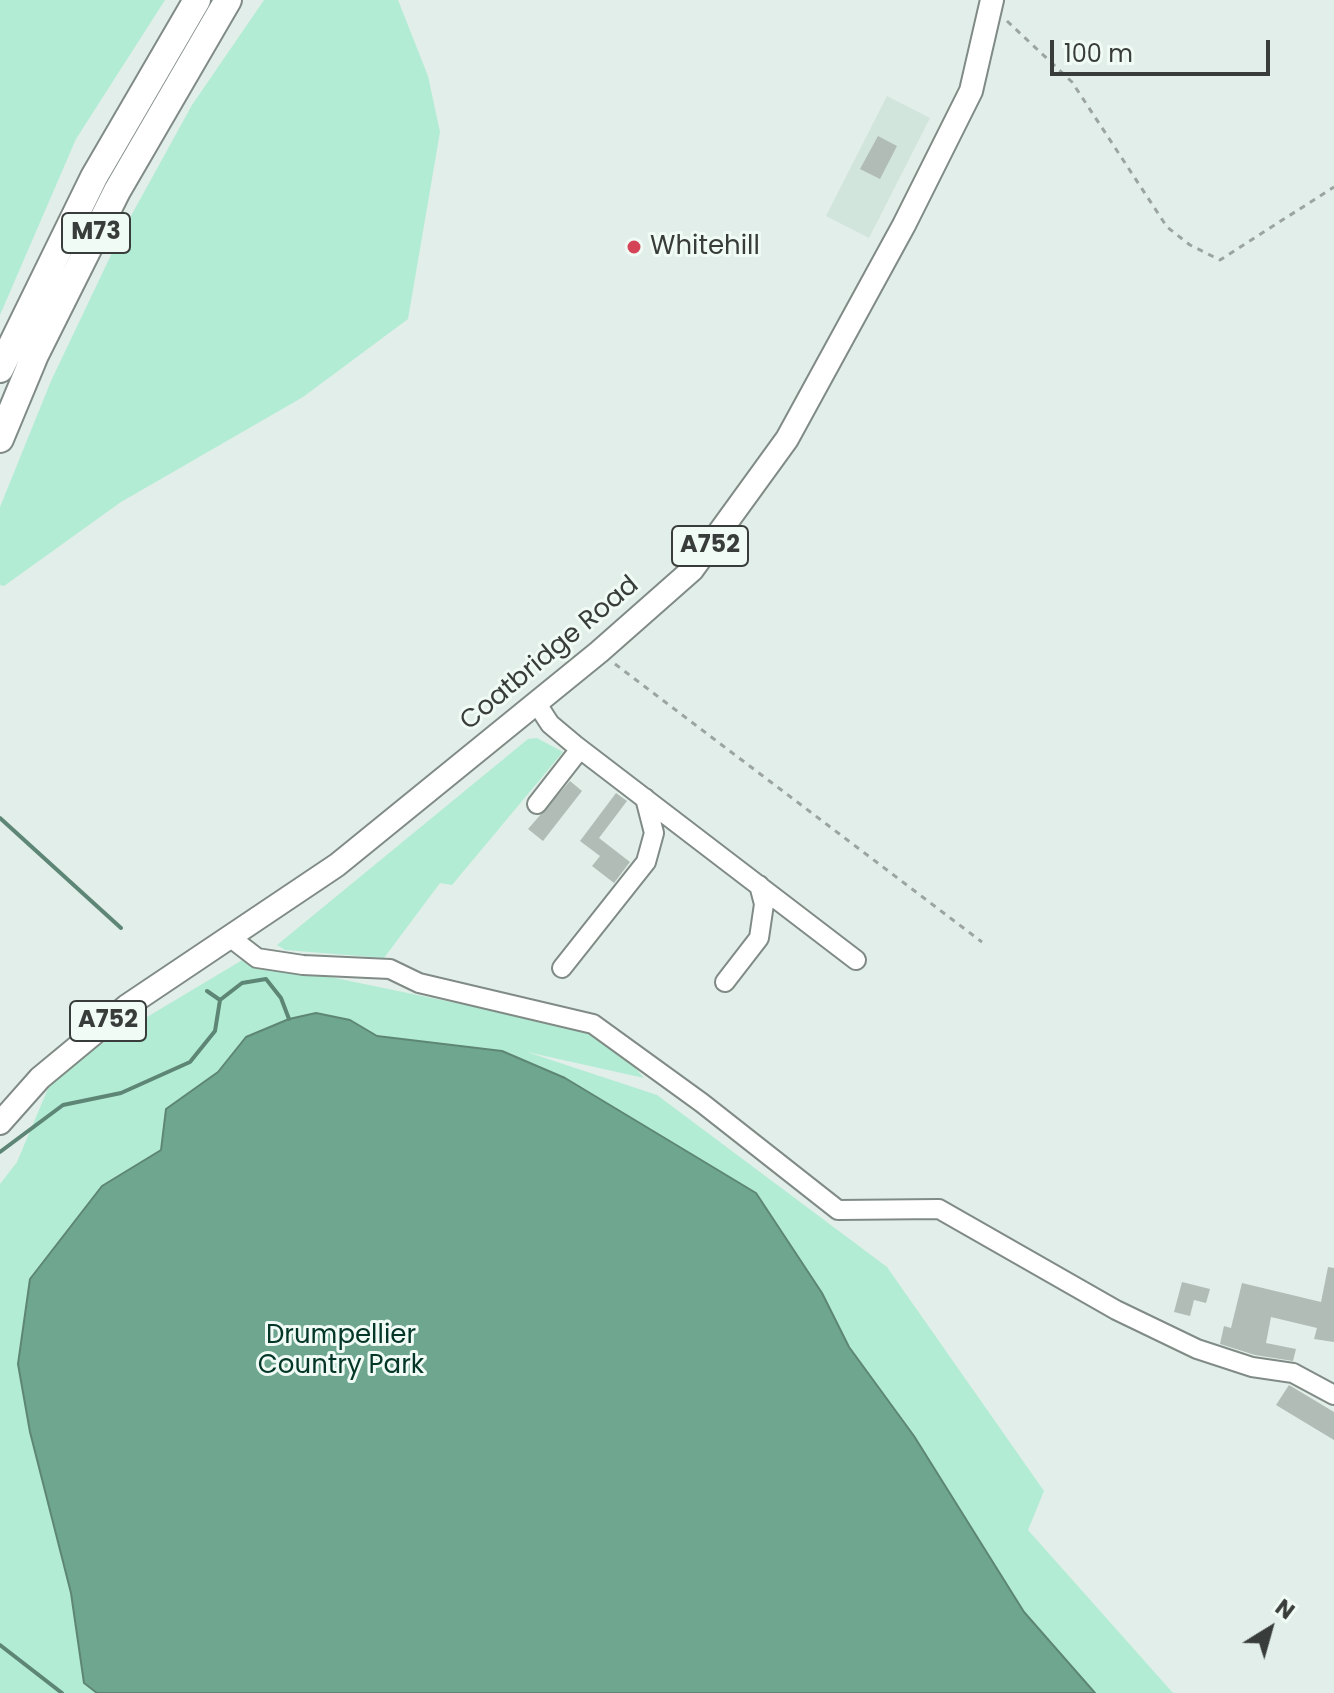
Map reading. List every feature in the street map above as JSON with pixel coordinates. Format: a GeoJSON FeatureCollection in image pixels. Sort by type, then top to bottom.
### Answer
{"type":"FeatureCollection","features":[{"type":"Feature","properties":{"kind":"highway","name":"M73"},"geometry":{"type":"LineString","coordinates":[[0,369],[94,177],[197,0]]}},
{"type":"Feature","properties":{"kind":"highway","name":"M73"},"geometry":{"type":"LineString","coordinates":[[0,439],[35,355],[117,191],[228,0]]}},
{"type":"Feature","properties":{"kind":"main road","name":"Coatbridge Road"},"geometry":{"type":"LineString","coordinates":[[231,938],[337,865],[537,704],[692,570],[787,439],[904,225],[971,91],[991,3]]}},
{"type":"Feature","properties":{"kind":"main road","name":"A752"},"geometry":{"type":"LineString","coordinates":[[0,1123],[40,1078],[127,1006],[231,938]]}},
{"type":"Feature","properties":{"kind":"street"},"geometry":{"type":"LineString","coordinates":[[537,704],[550,724],[580,749],[856,960]]}},
{"type":"Feature","properties":{"kind":"street"},"geometry":{"type":"LineString","coordinates":[[537,804],[580,749]]}},
{"type":"Feature","properties":{"kind":"street"},"geometry":{"type":"LineString","coordinates":[[562,968],[646,862],[654,833],[645,798]]}},
{"type":"Feature","properties":{"kind":"street"},"geometry":{"type":"LineString","coordinates":[[725,982],[759,938],[764,904],[759,885]]}},
{"type":"Feature","properties":{"kind":"street"},"geometry":{"type":"LineString","coordinates":[[231,938],[257,958],[303,965],[390,969],[419,983],[593,1024],[702,1103],[838,1210],[939,1209],[1116,1310],[1197,1349],[1252,1367],[1293,1373],[1334,1395]]}},
{"type":"Feature","properties":{"kind":"path"},"geometry":{"type":"LineString","coordinates":[[991,3],[1072,82],[1167,227],[1190,245],[1220,260],[1334,187]]}},
{"type":"Feature","properties":{"kind":"path"},"geometry":{"type":"LineString","coordinates":[[599,652],[982,942]]}},
{"type":"Feature","properties":{"kind":"shaded area"},"geometry":{"type":"Polygon","coordinates":[[[887,96],[930,118],[869,238],[826,216],[887,96]]]}},
{"type":"Feature","properties":{"kind":"shaded area","name":"Drumpellier Country Park"},"geometry":{"type":"Polygon","coordinates":[[[316,1013],[350,1020],[377,1036],[502,1051],[565,1078],[756,1193],[822,1293],[849,1347],[914,1436],[1024,1612],[1095,1693],[97,1693],[84,1683],[71,1593],[30,1432],[18,1364],[30,1279],[102,1186],[161,1150],[166,1109],[218,1072],[246,1037],[289,1019],[316,1013]]]}},
{"type":"Feature","properties":{"kind":"green space"},"geometry":{"type":"Polygon","coordinates":[[[0,0],[165,0],[76,139],[0,315],[0,0]]]}},
{"type":"Feature","properties":{"kind":"green space"},"geometry":{"type":"Polygon","coordinates":[[[264,0],[398,0],[428,76],[440,132],[408,319],[303,397],[121,502],[4,586],[0,585],[0,507],[51,381],[121,234],[192,105],[264,0]]]}},
{"type":"Feature","properties":{"kind":"green space"},"geometry":{"type":"Polygon","coordinates":[[[537,738],[563,752],[452,885],[440,883],[384,958],[285,950],[277,945],[528,739],[537,738]]]}},
{"type":"Feature","properties":{"kind":"green space","name":"Drumpellier Country Park"},"geometry":{"type":"Polygon","coordinates":[[[244,959],[581,1029],[618,1048],[644,1078],[527,1052],[657,1095],[887,1267],[1044,1491],[1028,1530],[1173,1693],[0,1693],[0,1184],[17,1162],[55,1072],[244,959]]]}},
{"type":"Feature","properties":{"kind":"building"},"geometry":{"type":"Polygon","coordinates":[[[878,136],[897,146],[880,179],[860,169],[878,136]]]}},
{"type":"Feature","properties":{"kind":"building"},"geometry":{"type":"Polygon","coordinates":[[[570,781],[582,791],[543,841],[528,829],[570,781]]]}},
{"type":"Feature","properties":{"kind":"building"},"geometry":{"type":"Polygon","coordinates":[[[616,793],[627,801],[599,838],[630,862],[614,883],[592,866],[600,856],[580,841],[616,793]]]}},
{"type":"Feature","properties":{"kind":"building"},"geometry":{"type":"Polygon","coordinates":[[[1328,1267],[1334,1268],[1334,1342],[1314,1339],[1317,1328],[1271,1317],[1266,1343],[1296,1349],[1293,1361],[1255,1355],[1220,1344],[1224,1326],[1231,1328],[1242,1283],[1321,1302],[1328,1267]]]}},
{"type":"Feature","properties":{"kind":"building"},"geometry":{"type":"Polygon","coordinates":[[[1182,1282],[1210,1289],[1206,1303],[1194,1300],[1190,1316],[1174,1312],[1182,1282]]]}},
{"type":"Feature","properties":{"kind":"building"},"geometry":{"type":"Polygon","coordinates":[[[1289,1385],[1334,1412],[1334,1440],[1276,1405],[1289,1385]]]}},
{"type":"Feature","properties":{"kind":"waterway"},"geometry":{"type":"LineString","coordinates":[[0,818],[121,928]]}},
{"type":"Feature","properties":{"kind":"waterway"},"geometry":{"type":"LineString","coordinates":[[207,991],[220,1000],[242,983],[266,979],[281,998],[289,1019]]}},
{"type":"Feature","properties":{"kind":"waterway"},"geometry":{"type":"LineString","coordinates":[[0,1152],[63,1105],[121,1093],[190,1062],[215,1031],[220,1000]]}},
{"type":"Feature","properties":{"kind":"waterway"},"geometry":{"type":"LineString","coordinates":[[0,1645],[62,1693]]}},
{"type":"Feature","properties":{"kind":"place","name":"Whitehill"},"geometry":{"type":"Point","coordinates":[634,247]}}]}
